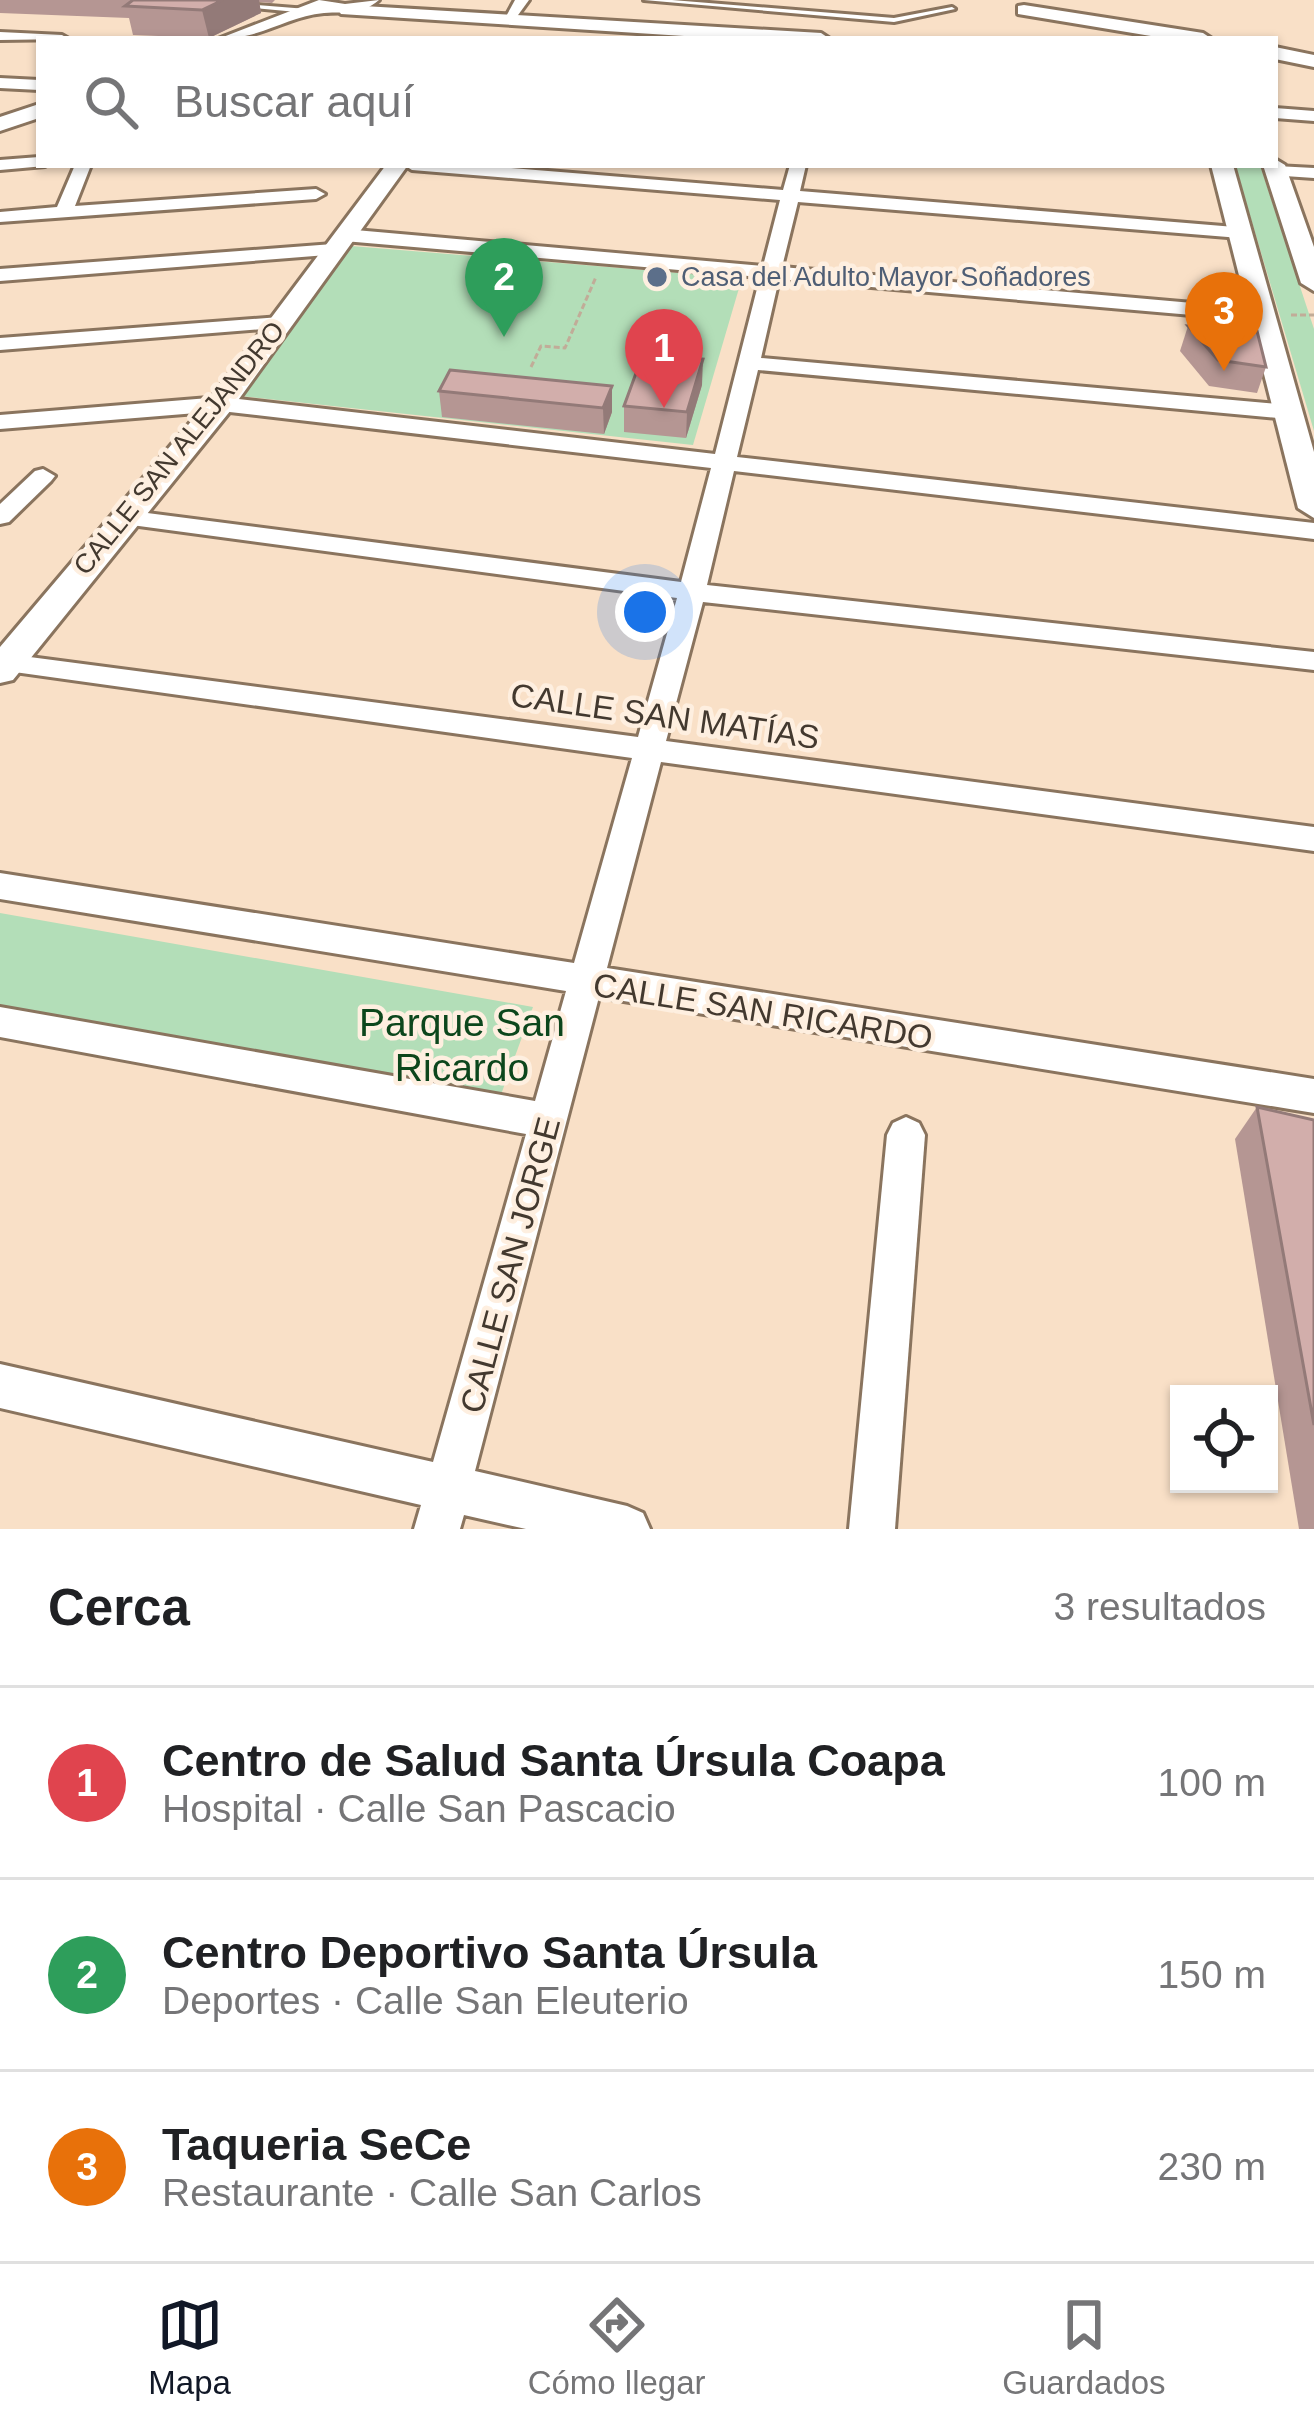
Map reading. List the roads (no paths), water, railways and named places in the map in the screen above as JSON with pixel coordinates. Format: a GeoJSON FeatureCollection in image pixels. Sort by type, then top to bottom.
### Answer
{"type":"FeatureCollection","features":[{"type":"Feature","properties":{"kind":"main road"},"geometry":{"type":"LineString","coordinates":[[237,36],[325,6],[370,0]]}},
{"type":"Feature","properties":{"kind":"main road"},"geometry":{"type":"LineString","coordinates":[[253,36],[325,6]]}},
{"type":"Feature","properties":{"kind":"street"},"geometry":{"type":"LineString","coordinates":[[370,0],[402,13]]}},
{"type":"Feature","properties":{"kind":"street"},"geometry":{"type":"LineString","coordinates":[[496,36],[522,0]]}},
{"type":"Feature","properties":{"kind":"street"},"geometry":{"type":"LineString","coordinates":[[325,6],[774,36]]}},
{"type":"Feature","properties":{"kind":"street"},"geometry":{"type":"LineString","coordinates":[[1023,11],[1184,36]]}},
{"type":"Feature","properties":{"kind":"street"},"geometry":{"type":"LineString","coordinates":[[0,36],[36,38]]}},
{"type":"Feature","properties":{"kind":"street"},"geometry":{"type":"LineString","coordinates":[[1278,54],[1314,64]]}},
{"type":"Feature","properties":{"kind":"street"},"geometry":{"type":"LineString","coordinates":[[1278,67],[1314,64]]}},
{"type":"Feature","properties":{"kind":"street"},"geometry":{"type":"LineString","coordinates":[[0,83],[36,85]]}},
{"type":"Feature","properties":{"kind":"street"},"geometry":{"type":"LineString","coordinates":[[1278,113],[1314,116]]}},
{"type":"Feature","properties":{"kind":"street"},"geometry":{"type":"LineString","coordinates":[[0,165],[36,162]]}},
{"type":"Feature","properties":{"kind":"street"},"geometry":{"type":"LineString","coordinates":[[64,212],[82,168]]}},
{"type":"Feature","properties":{"kind":"street","name":"CALLE SAN ALEJANDRO"},"geometry":{"type":"LineString","coordinates":[[3,667],[221,404],[395,168]]}},
{"type":"Feature","properties":{"kind":"street"},"geometry":{"type":"LineString","coordinates":[[488,168],[794,180],[1240,232]]}},
{"type":"Feature","properties":{"kind":"street"},"geometry":{"type":"LineString","coordinates":[[1223,168],[1314,508]]}},
{"type":"Feature","properties":{"kind":"street"},"geometry":{"type":"LineString","coordinates":[[1275,168],[1314,173]]}},
{"type":"Feature","properties":{"kind":"street"},"geometry":{"type":"LineString","coordinates":[[1275,168],[1305,235],[1314,283]]}},
{"type":"Feature","properties":{"kind":"street","name":"CALLE SAN JORGE"},"geometry":{"type":"LineString","coordinates":[[442,1510],[692,592],[794,180]]}},
{"type":"Feature","properties":{"kind":"street"},"geometry":{"type":"LineString","coordinates":[[0,217],[316,194]]}},
{"type":"Feature","properties":{"kind":"street"},"geometry":{"type":"LineString","coordinates":[[0,275],[339,243],[772,270],[1261,314]]}},
{"type":"Feature","properties":{"kind":"street"},"geometry":{"type":"LineString","coordinates":[[0,344],[280,322]]}},
{"type":"Feature","properties":{"kind":"street"},"geometry":{"type":"LineString","coordinates":[[748,363],[1289,412]]}},
{"type":"Feature","properties":{"kind":"street"},"geometry":{"type":"LineString","coordinates":[[0,422],[221,404],[1314,531]]}},
{"type":"Feature","properties":{"kind":"street"},"geometry":{"type":"LineString","coordinates":[[0,518],[43,476]]}},
{"type":"Feature","properties":{"kind":"street"},"geometry":{"type":"LineString","coordinates":[[124,517],[692,592],[1314,661]]}},
{"type":"Feature","properties":{"kind":"street","name":"CALLE SAN MATÍAS"},"geometry":{"type":"LineString","coordinates":[[3,667],[1314,839]]}},
{"type":"Feature","properties":{"kind":"street","name":"CALLE SAN RICARDO"},"geometry":{"type":"LineString","coordinates":[[0,886],[1314,1096]]}},
{"type":"Feature","properties":{"kind":"street"},"geometry":{"type":"LineString","coordinates":[[0,1022],[551,1121]]}},
{"type":"Feature","properties":{"kind":"street"},"geometry":{"type":"LineString","coordinates":[[872,1529],[906,1135]]}},
{"type":"Feature","properties":{"kind":"street"},"geometry":{"type":"LineString","coordinates":[[0,1386],[442,1510],[628,1529]]}},
{"type":"Feature","properties":{"kind":"lane"},"geometry":{"type":"LineString","coordinates":[[647,0],[895,20],[952,9]]}},
{"type":"Feature","properties":{"kind":"lane"},"geometry":{"type":"LineString","coordinates":[[238,6],[325,6]]}},
{"type":"Feature","properties":{"kind":"place","name":"Casa del Adulto Mayor Soñadores"},"geometry":{"type":"Point","coordinates":[657,277]}},
{"type":"Feature","properties":{"kind":"place","name":"Centro Deportivo Santa Úrsula"},"geometry":{"type":"Point","coordinates":[504,337]}},
{"type":"Feature","properties":{"kind":"place","name":"Taqueria SeCe"},"geometry":{"type":"Point","coordinates":[1224,371]}},
{"type":"Feature","properties":{"kind":"place","name":"Centro de Salud Santa Úrsula Coapa"},"geometry":{"type":"Point","coordinates":[664,408]}},
{"type":"Feature","properties":{"kind":"park label","name":"Parque San Ricardo"},"geometry":{"type":"Point","coordinates":[462,1044]}}]}
